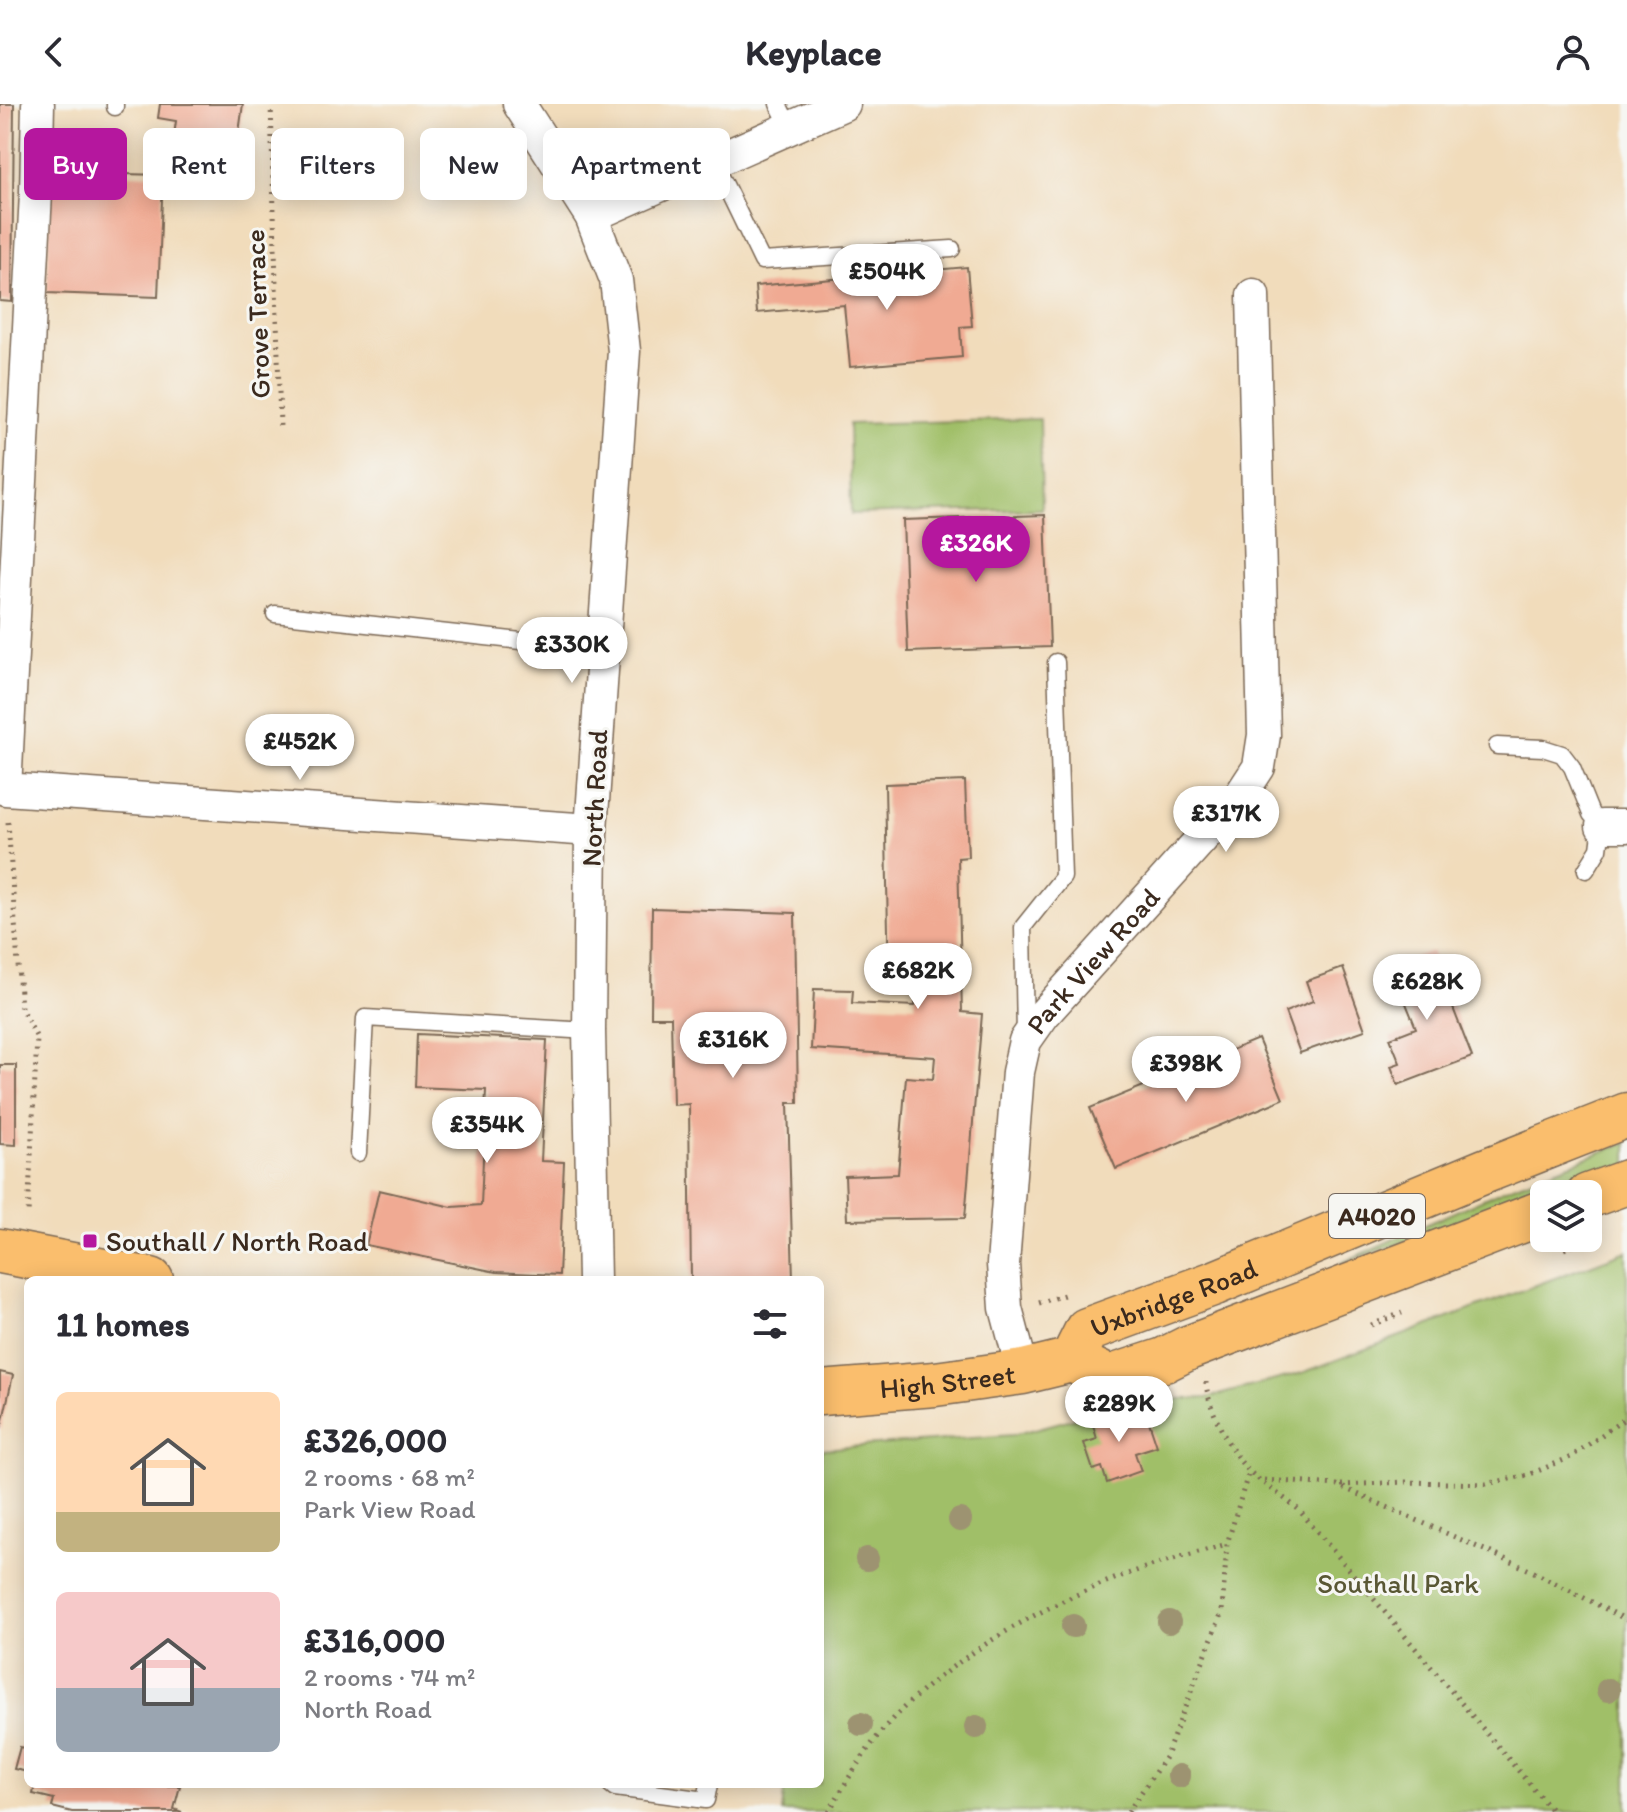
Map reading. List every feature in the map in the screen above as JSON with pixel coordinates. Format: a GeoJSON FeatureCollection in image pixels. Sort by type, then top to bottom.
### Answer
{"type":"FeatureCollection","features":[{"type":"Feature","properties":{"kind":"main road","name":"Uxbridge Road"},"geometry":{"type":"LineString","coordinates":[[1530,1217],[1188,1348],[1164,1360],[1109,1378],[1072,1360],[1087,1330],[1215,1283],[1627,1115]]}},
{"type":"Feature","properties":{"kind":"main road"},"geometry":{"type":"LineString","coordinates":[[1602,1191],[1627,1182]]}},
{"type":"Feature","properties":{"kind":"main road"},"geometry":{"type":"LineString","coordinates":[[13,1254],[130,1276]]}},
{"type":"Feature","properties":{"kind":"main road","name":"High Street"},"geometry":{"type":"LineString","coordinates":[[824,1393],[935,1384],[1023,1372],[1072,1360]]}},
{"type":"Feature","properties":{"kind":"street"},"geometry":{"type":"LineString","coordinates":[[38,104],[5,789],[591,830]]}},
{"type":"Feature","properties":{"kind":"street","name":"North Road"},"geometry":{"type":"LineString","coordinates":[[519,104],[591,216],[616,280],[624,351],[591,830],[589,1031],[594,1276]]}},
{"type":"Feature","properties":{"kind":"street"},"geometry":{"type":"LineString","coordinates":[[730,151],[784,116],[844,104]]}},
{"type":"Feature","properties":{"kind":"street"},"geometry":{"type":"LineString","coordinates":[[591,216],[627,200]]}},
{"type":"Feature","properties":{"kind":"street","name":"Park View Road"},"geometry":{"type":"LineString","coordinates":[[1023,1372],[1006,1308],[1003,1264],[1018,1072],[1025,1041],[1044,1014],[1240,796],[1259,767],[1264,735],[1253,295]]}},
{"type":"Feature","properties":{"kind":"lane"},"geometry":{"type":"LineString","coordinates":[[730,195],[762,261],[952,249]]}},
{"type":"Feature","properties":{"kind":"lane"},"geometry":{"type":"LineString","coordinates":[[275,614],[603,650]]}},
{"type":"Feature","properties":{"kind":"lane"},"geometry":{"type":"LineString","coordinates":[[1025,1041],[1023,927],[1063,877],[1056,662]]}},
{"type":"Feature","properties":{"kind":"lane"},"geometry":{"type":"LineString","coordinates":[[1497,746],[1543,748],[1562,754],[1572,767],[1591,814],[1615,826],[1586,870]]}},
{"type":"Feature","properties":{"kind":"lane"},"geometry":{"type":"LineString","coordinates":[[358,1153],[365,1018],[589,1031]]}},
{"type":"Feature","properties":{"kind":"lane"},"geometry":{"type":"LineString","coordinates":[[615,1788],[706,1800],[708,1788]]}},
{"type":"Feature","properties":{"kind":"path","name":"Grove Terrace"},"geometry":{"type":"LineString","coordinates":[[271,104],[280,427]]}},
{"type":"Feature","properties":{"kind":"path"},"geometry":{"type":"LineString","coordinates":[[5,789],[21,1008],[37,1038],[13,1254]]}},
{"type":"Feature","properties":{"kind":"path"},"geometry":{"type":"LineString","coordinates":[[1205,1370],[1207,1398],[1217,1421],[1249,1471],[1299,1510],[1553,1812]]}},
{"type":"Feature","properties":{"kind":"path"},"geometry":{"type":"LineString","coordinates":[[1263,1480],[1337,1485],[1406,1482],[1486,1484],[1528,1475],[1571,1457],[1627,1417]]}},
{"type":"Feature","properties":{"kind":"path"},"geometry":{"type":"LineString","coordinates":[[1128,1812],[1166,1756],[1222,1612],[1227,1544],[1249,1471]]}},
{"type":"Feature","properties":{"kind":"path"},"geometry":{"type":"LineString","coordinates":[[1337,1485],[1532,1571],[1627,1620]]}},
{"type":"Feature","properties":{"kind":"path"},"geometry":{"type":"LineString","coordinates":[[829,1812],[845,1781],[897,1713],[966,1658],[1045,1609],[1133,1572],[1227,1544]]}},
{"type":"Feature","properties":{"kind":"green space"},"geometry":{"type":"Polygon","coordinates":[[[1040,419],[1042,509],[851,514],[849,424],[1040,419]]]}},
{"type":"Feature","properties":{"kind":"green space"},"geometry":{"type":"Polygon","coordinates":[[[1627,1142],[1627,1166],[1586,1180],[1530,1180],[1530,1199],[1339,1264],[1503,1190],[1627,1142]]]}},
{"type":"Feature","properties":{"kind":"green space","name":"Southall Park"},"geometry":{"type":"Polygon","coordinates":[[[1627,1251],[1627,1812],[782,1812],[785,1788],[824,1788],[824,1449],[1013,1435],[1138,1401],[1207,1398],[1302,1373],[1627,1251]]]}},
{"type":"Feature","properties":{"kind":"building"},"geometry":{"type":"Polygon","coordinates":[[[0,104],[14,104],[12,302],[0,301],[0,104]]]}},
{"type":"Feature","properties":{"kind":"building"},"geometry":{"type":"Polygon","coordinates":[[[160,104],[243,104],[240,128],[175,128],[176,121],[158,118],[160,104]]]}},
{"type":"Feature","properties":{"kind":"building"},"geometry":{"type":"Polygon","coordinates":[[[127,174],[143,174],[143,200],[162,200],[158,297],[47,293],[51,200],[127,200],[127,174]]]}},
{"type":"Feature","properties":{"kind":"building"},"geometry":{"type":"Polygon","coordinates":[[[967,267],[972,326],[960,327],[962,357],[850,367],[844,305],[757,313],[755,286],[967,267]]]}},
{"type":"Feature","properties":{"kind":"building"},"geometry":{"type":"Polygon","coordinates":[[[1045,515],[1050,647],[908,652],[903,520],[1045,515]]]}},
{"type":"Feature","properties":{"kind":"building"},"geometry":{"type":"Polygon","coordinates":[[[965,781],[968,857],[958,858],[962,1012],[982,1014],[965,1218],[847,1220],[845,1176],[898,1174],[906,1077],[933,1079],[935,1057],[811,1049],[814,989],[853,990],[852,1003],[915,1006],[917,981],[889,981],[885,784],[965,781]]]}},
{"type":"Feature","properties":{"kind":"building"},"geometry":{"type":"Polygon","coordinates":[[[652,908],[795,913],[798,1103],[788,1103],[793,1276],[691,1276],[689,1104],[673,1105],[671,1017],[651,1017],[652,908]]]}},
{"type":"Feature","properties":{"kind":"building"},"geometry":{"type":"Polygon","coordinates":[[[1431,951],[1472,1057],[1398,1085],[1391,1066],[1400,1063],[1390,1038],[1416,1028],[1391,966],[1431,951]]]}},
{"type":"Feature","properties":{"kind":"building"},"geometry":{"type":"Polygon","coordinates":[[[1343,968],[1365,1030],[1300,1053],[1285,1012],[1313,1001],[1306,981],[1343,968]]]}},
{"type":"Feature","properties":{"kind":"building"},"geometry":{"type":"Polygon","coordinates":[[[417,1034],[547,1040],[541,1161],[564,1162],[559,1275],[496,1272],[366,1245],[379,1190],[452,1207],[481,1205],[486,1090],[415,1087],[417,1034]]]}},
{"type":"Feature","properties":{"kind":"building"},"geometry":{"type":"Polygon","coordinates":[[[1258,1039],[1283,1099],[1116,1169],[1090,1108],[1258,1039]]]}},
{"type":"Feature","properties":{"kind":"building"},"geometry":{"type":"Polygon","coordinates":[[[0,1065],[16,1065],[16,1145],[0,1144],[0,1065]]]}},
{"type":"Feature","properties":{"kind":"building"},"geometry":{"type":"Polygon","coordinates":[[[0,1372],[13,1375],[1,1429],[0,1429],[0,1372]]]}},
{"type":"Feature","properties":{"kind":"building"},"geometry":{"type":"Polygon","coordinates":[[[1122,1408],[1126,1420],[1146,1413],[1157,1446],[1135,1453],[1141,1471],[1107,1483],[1102,1467],[1093,1470],[1084,1443],[1097,1439],[1091,1418],[1122,1408]]]}},
{"type":"Feature","properties":{"kind":"building"},"geometry":{"type":"Polygon","coordinates":[[[20,1747],[24,1748],[24,1771],[14,1769],[20,1747]]]}},
{"type":"Feature","properties":{"kind":"building"},"geometry":{"type":"Polygon","coordinates":[[[34,1788],[179,1788],[174,1809],[182,1812],[72,1812],[52,1807],[54,1799],[33,1794],[34,1788]]]}},
{"type":"Feature","properties":{"kind":"place","name":"Southall / North Road"},"geometry":{"type":"Point","coordinates":[90,1241]}}]}
